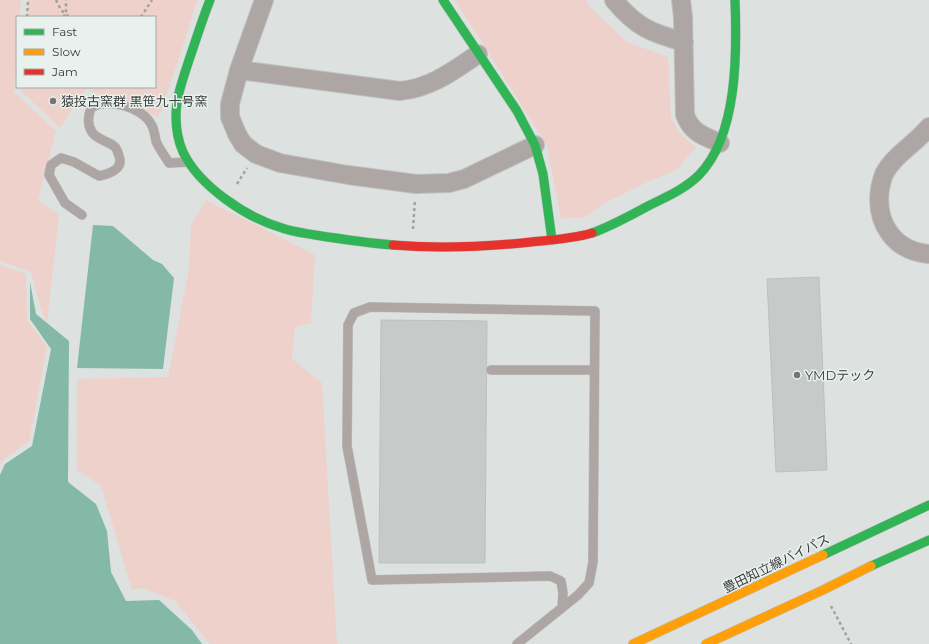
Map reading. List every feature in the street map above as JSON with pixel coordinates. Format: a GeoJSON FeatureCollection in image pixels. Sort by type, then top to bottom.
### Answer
{"type":"FeatureCollection","features":[{"type":"Feature","properties":{"kind":"street"},"geometry":{"type":"LineString","coordinates":[[210,0],[198,32],[177,99],[175,115],[177,131],[184,154],[197,174],[227,199],[255,217],[285,229],[353,241],[411,246],[490,247],[581,236],[609,226],[687,185],[701,173],[720,143],[725,129],[734,81],[737,27],[735,0]]}},
{"type":"Feature","properties":{"kind":"street"},"geometry":{"type":"LineString","coordinates":[[264,0],[231,96],[230,117],[237,134],[243,144],[256,154],[280,163],[348,175],[416,184],[460,181],[535,145]]}},
{"type":"Feature","properties":{"kind":"street"},"geometry":{"type":"LineString","coordinates":[[443,0],[517,111],[535,145],[543,174],[552,240]]}},
{"type":"Feature","properties":{"kind":"street"},"geometry":{"type":"LineString","coordinates":[[614,0],[629,17],[645,29],[684,42]]}},
{"type":"Feature","properties":{"kind":"street"},"geometry":{"type":"LineString","coordinates":[[681,0],[684,42],[685,115],[689,124],[696,132],[720,143]]}},
{"type":"Feature","properties":{"kind":"street"},"geometry":{"type":"LineString","coordinates":[[239,70],[400,91],[414,90],[430,84],[478,54]]}},
{"type":"Feature","properties":{"kind":"street"},"geometry":{"type":"LineString","coordinates":[[929,127],[896,158],[884,174],[879,199],[881,218],[892,237],[909,249],[920,253],[929,254]]}},
{"type":"Feature","properties":{"kind":"street","name":"豊田知立線バイパス"},"geometry":{"type":"LineString","coordinates":[[633,644],[715,607],[861,536],[929,505]]}},
{"type":"Feature","properties":{"kind":"street"},"geometry":{"type":"LineString","coordinates":[[706,644],[822,590],[882,560],[929,540]]}},
{"type":"Feature","properties":{"kind":"lane"},"geometry":{"type":"LineString","coordinates":[[82,215],[65,203],[49,176],[51,166],[61,158],[74,162],[99,176],[109,174],[117,169],[120,164],[120,159],[116,148],[93,134],[88,122],[91,108],[97,104],[110,103],[139,111],[151,124],[157,143],[169,163],[189,162]]}},
{"type":"Feature","properties":{"kind":"lane"},"geometry":{"type":"LineString","coordinates":[[517,644],[562,608],[578,595],[589,583],[593,562],[595,311],[370,307],[354,313],[348,325],[347,446],[372,580],[550,576],[561,581],[563,593],[562,608]]}},
{"type":"Feature","properties":{"kind":"lane"},"geometry":{"type":"LineString","coordinates":[[490,370],[594,370]]}},
{"type":"Feature","properties":{"kind":"path"},"geometry":{"type":"LineString","coordinates":[[28,16],[28,2],[30,0]]}},
{"type":"Feature","properties":{"kind":"path"},"geometry":{"type":"LineString","coordinates":[[56,0],[66,16]]}},
{"type":"Feature","properties":{"kind":"path"},"geometry":{"type":"LineString","coordinates":[[66,0],[66,16]]}},
{"type":"Feature","properties":{"kind":"path"},"geometry":{"type":"LineString","coordinates":[[142,16],[152,0]]}},
{"type":"Feature","properties":{"kind":"path"},"geometry":{"type":"LineString","coordinates":[[227,199],[256,154]]}},
{"type":"Feature","properties":{"kind":"path"},"geometry":{"type":"LineString","coordinates":[[411,246],[416,184]]}},
{"type":"Feature","properties":{"kind":"path"},"geometry":{"type":"LineString","coordinates":[[822,590],[851,644]]}},
{"type":"Feature","properties":{"kind":"shaded area"},"geometry":{"type":"Polygon","coordinates":[[[0,0],[21,0],[19,16],[16,16],[14,92],[56,131],[38,200],[59,215],[47,323],[41,309],[31,272],[0,261],[0,0]]]}},
{"type":"Feature","properties":{"kind":"shaded area"},"geometry":{"type":"Polygon","coordinates":[[[27,0],[197,0],[159,117],[86,89],[60,128],[20,90],[21,88],[156,88],[156,16],[26,16],[27,0]]]}},
{"type":"Feature","properties":{"kind":"shaded area"},"geometry":{"type":"Polygon","coordinates":[[[455,0],[586,0],[590,7],[627,42],[668,57],[671,118],[681,134],[696,148],[676,170],[605,203],[586,217],[561,219],[547,145],[455,0]]]}},
{"type":"Feature","properties":{"kind":"shaded area"},"geometry":{"type":"Polygon","coordinates":[[[206,200],[315,255],[311,323],[295,327],[292,359],[322,383],[337,644],[210,644],[175,601],[142,588],[132,590],[101,486],[77,470],[77,379],[168,377],[189,269],[191,225],[206,200]]]}},
{"type":"Feature","properties":{"kind":"shaded area"},"geometry":{"type":"Polygon","coordinates":[[[93,225],[113,226],[153,260],[162,264],[174,278],[163,369],[77,368],[93,225]]]}},
{"type":"Feature","properties":{"kind":"shaded area"},"geometry":{"type":"Polygon","coordinates":[[[0,265],[26,274],[27,320],[47,347],[29,442],[3,460],[0,466],[0,265]]]}},
{"type":"Feature","properties":{"kind":"shaded area"},"geometry":{"type":"Polygon","coordinates":[[[30,282],[36,314],[69,341],[68,482],[96,504],[107,531],[111,572],[126,601],[159,600],[192,630],[202,644],[0,644],[0,475],[5,464],[32,446],[51,349],[30,319],[30,282]]]}},
{"type":"Feature","properties":{"kind":"building","name":"YMDテック"},"geometry":{"type":"Polygon","coordinates":[[[819,277],[827,470],[776,472],[767,279],[819,277]]]}},
{"type":"Feature","properties":{"kind":"building"},"geometry":{"type":"Polygon","coordinates":[[[381,320],[487,321],[485,563],[379,563],[381,320]]]}},
{"type":"Feature","properties":{"kind":"traffic: fast"},"geometry":{"type":"LineString","coordinates":[[210,0],[182,81],[176,109],[176,125],[179,139],[183,152],[190,165],[200,177],[225,199],[254,217],[268,223],[298,232],[354,241],[393,245]]}},
{"type":"Feature","properties":{"kind":"traffic: fast"},"geometry":{"type":"LineString","coordinates":[[443,0],[517,111],[535,145],[543,174],[552,240]]}},
{"type":"Feature","properties":{"kind":"traffic: fast"},"geometry":{"type":"LineString","coordinates":[[592,233],[682,189],[699,175],[712,158],[721,138],[728,116],[732,92],[736,44],[735,0]]}},
{"type":"Feature","properties":{"kind":"traffic: fast"},"geometry":{"type":"LineString","coordinates":[[823,555],[929,505]]}},
{"type":"Feature","properties":{"kind":"traffic: fast"},"geometry":{"type":"LineString","coordinates":[[871,566],[929,540]]}},
{"type":"Feature","properties":{"kind":"traffic: slow"},"geometry":{"type":"LineString","coordinates":[[633,644],[823,555]]}},
{"type":"Feature","properties":{"kind":"traffic: slow"},"geometry":{"type":"LineString","coordinates":[[706,644],[871,566]]}},
{"type":"Feature","properties":{"kind":"traffic: jam"},"geometry":{"type":"LineString","coordinates":[[393,245],[445,247],[514,244],[577,237],[592,233]]}},
{"type":"Feature","properties":{"kind":"place","name":"猿投古窯群 黒笹九十号窯"},"geometry":{"type":"Point","coordinates":[53,101]}},
{"type":"Feature","properties":{"kind":"place","name":"YMDテック"},"geometry":{"type":"Point","coordinates":[797,375]}}]}
